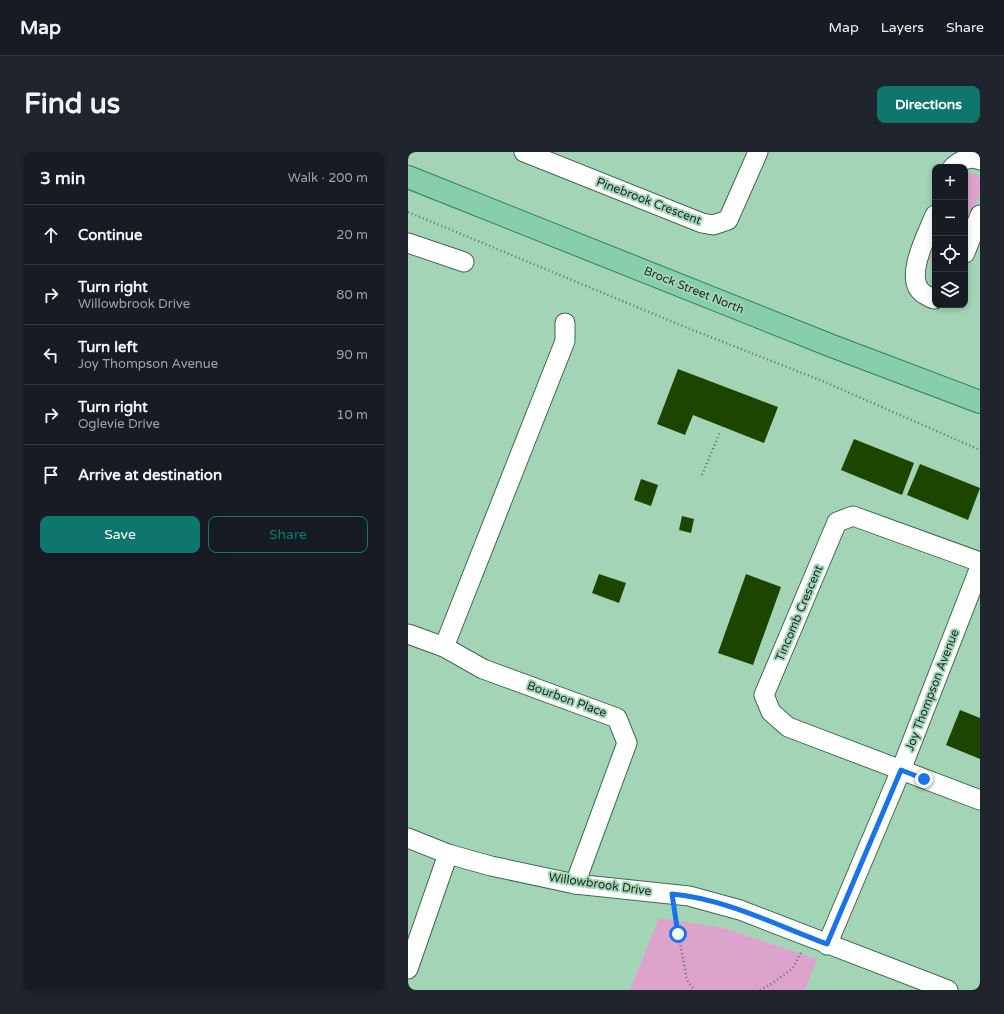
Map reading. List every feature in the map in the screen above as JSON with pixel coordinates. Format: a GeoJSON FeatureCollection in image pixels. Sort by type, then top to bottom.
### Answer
{"type":"FeatureCollection","features":[{"type":"Feature","properties":{"kind":"main road","name":"Brock Street North"},"geometry":{"type":"LineString","coordinates":[[408,177],[832,346],[980,402]]}},
{"type":"Feature","properties":{"kind":"street","name":"Pinebrook Crescent"},"geometry":{"type":"LineString","coordinates":[[524,152],[702,223],[713,225],[728,220],[758,152]]}},
{"type":"Feature","properties":{"kind":"street"},"geometry":{"type":"LineString","coordinates":[[957,164],[962,160],[976,158],[980,160]]}},
{"type":"Feature","properties":{"kind":"street"},"geometry":{"type":"LineString","coordinates":[[968,245],[980,215]]}},
{"type":"Feature","properties":{"kind":"street"},"geometry":{"type":"LineString","coordinates":[[932,223],[916,266],[915,283],[920,291],[932,299]]}},
{"type":"Feature","properties":{"kind":"street"},"geometry":{"type":"LineString","coordinates":[[408,243],[464,262]]}},
{"type":"Feature","properties":{"kind":"street"},"geometry":{"type":"LineString","coordinates":[[444,647],[565,342],[565,323]]}},
{"type":"Feature","properties":{"kind":"street","name":"Tincomb Crescent"},"geometry":{"type":"LineString","coordinates":[[980,562],[853,516],[837,522],[764,695],[771,712],[788,727],[980,800]]}},
{"type":"Feature","properties":{"kind":"street","name":"Joy Thompson Avenue"},"geometry":{"type":"LineString","coordinates":[[818,941],[901,770],[980,567]]}},
{"type":"Feature","properties":{"kind":"street","name":"Bourbon Place"},"geometry":{"type":"LineString","coordinates":[[408,634],[444,647],[482,668],[617,718],[627,743],[575,884]]}},
{"type":"Feature","properties":{"kind":"street","name":"Willowbrook Drive"},"geometry":{"type":"LineString","coordinates":[[408,838],[448,854],[491,866],[575,884],[690,896],[740,910],[948,990]]}},
{"type":"Feature","properties":{"kind":"street"},"geometry":{"type":"LineString","coordinates":[[408,968],[448,854]]}},
{"type":"Feature","properties":{"kind":"path"},"geometry":{"type":"LineString","coordinates":[[408,212],[685,327],[820,380],[980,450]]}},
{"type":"Feature","properties":{"kind":"path"},"geometry":{"type":"LineString","coordinates":[[702,474],[720,432]]}},
{"type":"Feature","properties":{"kind":"path"},"geometry":{"type":"LineString","coordinates":[[672,894],[687,980],[694,990]]}},
{"type":"Feature","properties":{"kind":"path"},"geometry":{"type":"LineString","coordinates":[[760,990],[773,983],[793,968],[818,941]]}},
{"type":"Feature","properties":{"kind":"shaded area"},"geometry":{"type":"Polygon","coordinates":[[[968,174],[976,174],[980,178],[980,194],[968,224],[968,200],[968,174]]]}},
{"type":"Feature","properties":{"kind":"shaded area"},"geometry":{"type":"Polygon","coordinates":[[[932,252],[932,264],[930,260],[932,252]]]}},
{"type":"Feature","properties":{"kind":"shaded area"},"geometry":{"type":"Polygon","coordinates":[[[659,918],[724,928],[817,959],[805,990],[630,990],[659,918]]]}},
{"type":"Feature","properties":{"kind":"building"},"geometry":{"type":"Polygon","coordinates":[[[678,369],[778,407],[764,443],[693,415],[685,435],[657,424],[678,369]]]}},
{"type":"Feature","properties":{"kind":"building"},"geometry":{"type":"Polygon","coordinates":[[[854,439],[914,463],[902,495],[841,470],[854,439]]]}},
{"type":"Feature","properties":{"kind":"building"},"geometry":{"type":"Polygon","coordinates":[[[920,464],[980,488],[968,520],[907,495],[920,464]]]}},
{"type":"Feature","properties":{"kind":"building"},"geometry":{"type":"Polygon","coordinates":[[[641,479],[658,485],[651,506],[634,500],[641,479]]]}},
{"type":"Feature","properties":{"kind":"building"},"geometry":{"type":"Polygon","coordinates":[[[682,516],[694,519],[691,533],[679,530],[682,516]]]}},
{"type":"Feature","properties":{"kind":"building"},"geometry":{"type":"Polygon","coordinates":[[[599,574],[626,583],[619,603],[592,593],[599,574]]]}},
{"type":"Feature","properties":{"kind":"building"},"geometry":{"type":"Polygon","coordinates":[[[746,574],[781,587],[753,665],[718,653],[746,574]]]}},
{"type":"Feature","properties":{"kind":"building"},"geometry":{"type":"Polygon","coordinates":[[[960,710],[980,718],[980,759],[946,745],[960,710]]]}},
{"type":"Feature","properties":{"kind":"route"},"geometry":{"type":"LineString","coordinates":[[678,934],[672,894],[690,896],[740,910],[827,944],[901,770],[924,779]]}}]}
